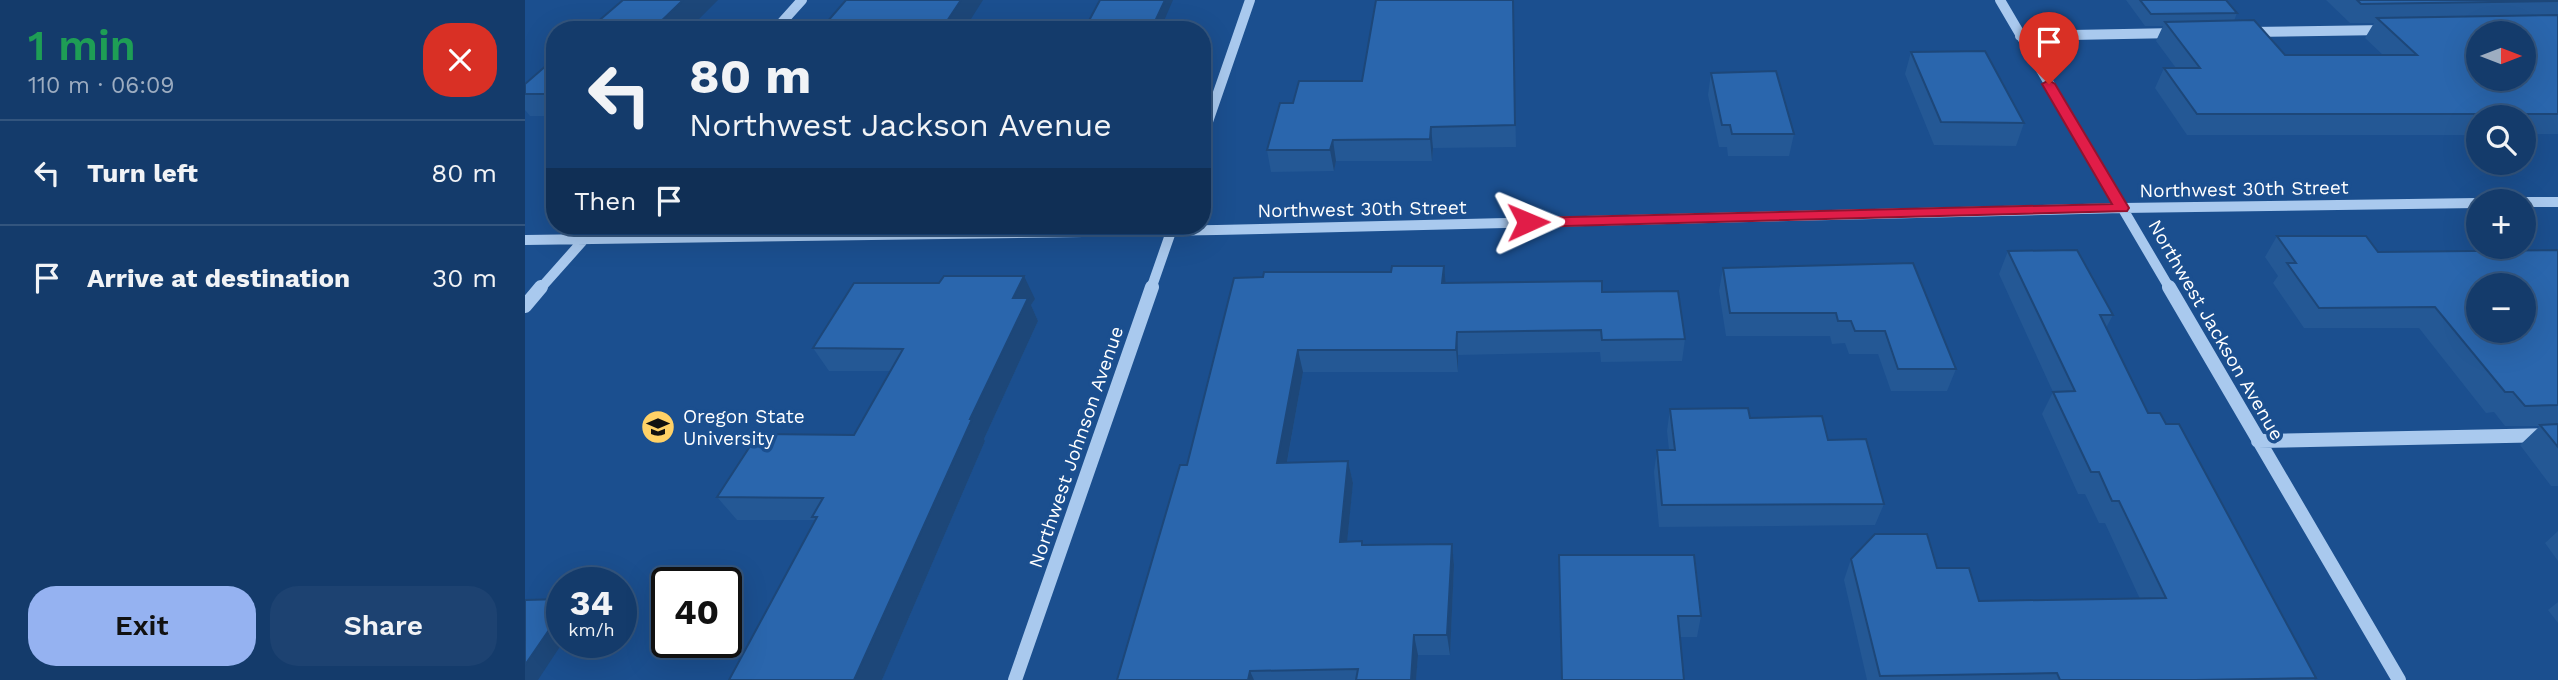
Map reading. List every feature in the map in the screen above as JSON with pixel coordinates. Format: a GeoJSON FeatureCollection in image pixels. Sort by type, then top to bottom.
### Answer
{"type":"FeatureCollection","features":[{"type":"Feature","properties":{"kind":"street"},"geometry":{"type":"LineString","coordinates":[[783,21],[802,0]]}},
{"type":"Feature","properties":{"kind":"street"},"geometry":{"type":"LineString","coordinates":[[1211,113],[1250,0]]}},
{"type":"Feature","properties":{"kind":"street","name":"Northwest Jackson Avenue"},"geometry":{"type":"LineString","coordinates":[[2000,0],[2399,680]]}},
{"type":"Feature","properties":{"kind":"street"},"geometry":{"type":"LineString","coordinates":[[2242,32],[2392,30]]}},
{"type":"Feature","properties":{"kind":"street"},"geometry":{"type":"LineString","coordinates":[[2020,36],[2187,33]]}},
{"type":"Feature","properties":{"kind":"street"},"geometry":{"type":"LineString","coordinates":[[2536,202],[2558,202]]}},
{"type":"Feature","properties":{"kind":"street","name":"Northwest 30th Street"},"geometry":{"type":"LineString","coordinates":[[1211,227],[2466,203]]}},
{"type":"Feature","properties":{"kind":"street"},"geometry":{"type":"LineString","coordinates":[[525,306],[588,235]]}},
{"type":"Feature","properties":{"kind":"street","name":"Northwest 30th Street"},"geometry":{"type":"LineString","coordinates":[[525,240],[828,235]]}},
{"type":"Feature","properties":{"kind":"street","name":"Northwest Johnson Avenue"},"geometry":{"type":"LineString","coordinates":[[1015,680],[1170,235]]}},
{"type":"Feature","properties":{"kind":"street"},"geometry":{"type":"LineString","coordinates":[[2259,441],[2558,436]]}},
{"type":"Feature","properties":{"kind":"building"},"geometry":{"type":"Polygon","coordinates":[[[623,0],[683,0],[661,21],[598,21],[623,0]]]}},
{"type":"Feature","properties":{"kind":"building"},"geometry":{"type":"Polygon","coordinates":[[[846,0],[961,0],[947,21],[828,21],[846,0]]]}},
{"type":"Feature","properties":{"kind":"building"},"geometry":{"type":"Polygon","coordinates":[[[1100,0],[1165,0],[1155,21],[1089,21],[1100,0]]]}},
{"type":"Feature","properties":{"kind":"building"},"geometry":{"type":"Polygon","coordinates":[[[1376,0],[1513,0],[1515,125],[1431,127],[1430,139],[1333,140],[1330,150],[1267,150],[1280,103],[1293,103],[1299,81],[1362,81],[1376,0]]]}},
{"type":"Feature","properties":{"kind":"building"},"geometry":{"type":"Polygon","coordinates":[[[2140,0],[2226,0],[2237,13],[2151,14],[2140,0]]]}},
{"type":"Feature","properties":{"kind":"building"},"geometry":{"type":"Polygon","coordinates":[[[2357,0],[2558,0],[2558,1],[2361,4],[2357,0]]]}},
{"type":"Feature","properties":{"kind":"building"},"geometry":{"type":"Polygon","coordinates":[[[2558,15],[2558,114],[2536,114],[2536,105],[2466,105],[2466,114],[2197,114],[2164,68],[2200,68],[2165,22],[2254,20],[2285,55],[2417,55],[2377,18],[2558,15]]]}},
{"type":"Feature","properties":{"kind":"building"},"geometry":{"type":"Polygon","coordinates":[[[1985,51],[2024,123],[1941,122],[1911,52],[1985,51]]]}},
{"type":"Feature","properties":{"kind":"building"},"geometry":{"type":"Polygon","coordinates":[[[546,66],[546,94],[525,94],[525,84],[546,66]]]}},
{"type":"Feature","properties":{"kind":"building"},"geometry":{"type":"Polygon","coordinates":[[[1776,71],[1794,134],[1732,134],[1730,125],[1722,125],[1711,73],[1776,71]]]}},
{"type":"Feature","properties":{"kind":"building"},"geometry":{"type":"Polygon","coordinates":[[[2277,236],[2366,236],[2378,252],[2466,251],[2466,259],[2536,259],[2536,250],[2558,250],[2558,405],[2525,406],[2513,392],[2505,392],[2435,307],[2319,308],[2287,263],[2296,263],[2277,236]]]}},
{"type":"Feature","properties":{"kind":"building"},"geometry":{"type":"Polygon","coordinates":[[[2077,250],[2113,315],[2100,315],[2148,413],[2160,413],[2166,424],[2179,424],[2316,678],[2060,680],[2057,673],[1880,676],[1851,559],[1875,534],[1927,534],[1937,568],[1969,568],[1979,601],[2166,598],[2119,501],[2112,501],[2099,472],[2091,472],[2053,392],[2075,391],[2008,251],[2077,250]]]}},
{"type":"Feature","properties":{"kind":"building"},"geometry":{"type":"Polygon","coordinates":[[[1913,263],[1956,369],[1898,369],[1885,331],[1855,331],[1851,321],[1838,321],[1836,313],[1730,313],[1723,268],[1913,263]]]}},
{"type":"Feature","properties":{"kind":"building"},"geometry":{"type":"Polygon","coordinates":[[[1392,266],[1444,266],[1442,283],[1602,281],[1602,292],[1678,291],[1685,339],[1602,340],[1601,330],[1457,332],[1456,350],[1298,350],[1277,463],[1348,461],[1340,542],[1362,541],[1362,545],[1452,544],[1447,635],[1414,635],[1411,680],[1356,680],[1358,669],[1250,671],[1248,680],[1117,680],[1180,465],[1187,465],[1234,278],[1263,277],[1264,272],[1391,272],[1392,266]]]}},
{"type":"Feature","properties":{"kind":"building"},"geometry":{"type":"Polygon","coordinates":[[[944,276],[1024,276],[1013,298],[1028,298],[970,419],[854,680],[729,680],[817,517],[812,517],[823,498],[717,497],[758,434],[854,435],[903,349],[813,348],[854,283],[939,283],[944,276]]]}},
{"type":"Feature","properties":{"kind":"building"},"geometry":{"type":"Polygon","coordinates":[[[1748,408],[1750,418],[1822,416],[1828,440],[1866,439],[1884,504],[1662,505],[1657,450],[1675,450],[1670,409],[1748,408]]]}},
{"type":"Feature","properties":{"kind":"building"},"geometry":{"type":"Polygon","coordinates":[[[2558,424],[2558,447],[2540,425],[2558,424]]]}},
{"type":"Feature","properties":{"kind":"building"},"geometry":{"type":"Polygon","coordinates":[[[1559,555],[1694,555],[1701,616],[1678,616],[1684,680],[1562,680],[1559,555]]]}},
{"type":"Feature","properties":{"kind":"building"},"geometry":{"type":"Polygon","coordinates":[[[546,599],[546,634],[525,665],[525,600],[546,599]]]}},
{"type":"Feature","properties":{"kind":"place","name":"Oregon State University"},"geometry":{"type":"Point","coordinates":[658,427]}},
{"type":"Feature","properties":{"kind":"route"},"geometry":{"type":"LineString","coordinates":[[1528,222],[2122,208],[2049,84]]}}]}
